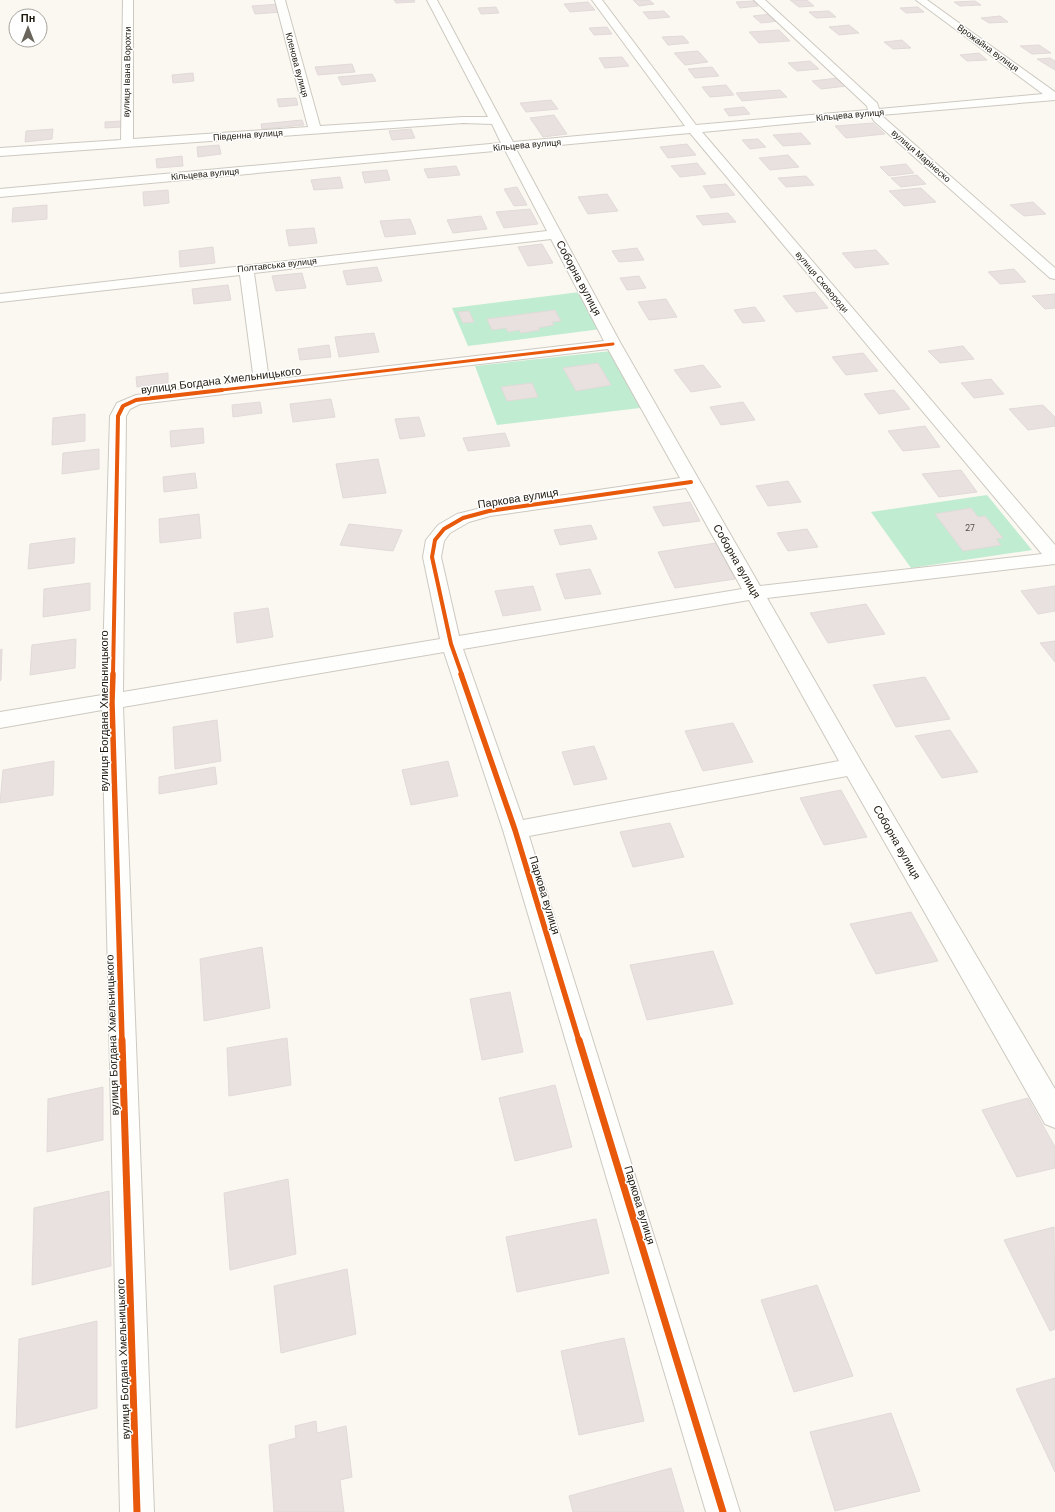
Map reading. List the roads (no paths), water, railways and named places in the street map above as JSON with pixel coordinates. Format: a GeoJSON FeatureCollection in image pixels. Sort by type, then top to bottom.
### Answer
{"type":"FeatureCollection","features":[{"type":"Feature","properties":{"kind":"street","name":"вулиця Івана Ворохти"},"geometry":{"type":"LineString","coordinates":[[127,143],[128,0]]}},
{"type":"Feature","properties":{"kind":"street","name":"Кленова вулиця"},"geometry":{"type":"LineString","coordinates":[[280,0],[315,130]]}},
{"type":"Feature","properties":{"kind":"street","name":"Соборна вулиця"},"geometry":{"type":"LineString","coordinates":[[432,0],[613,344],[853,767],[1055,1115]]}},
{"type":"Feature","properties":{"kind":"street","name":"вулиця Сковороди"},"geometry":{"type":"LineString","coordinates":[[597,0],[693,129],[1055,557]]}},
{"type":"Feature","properties":{"kind":"street","name":"вулиця Марінеско"},"geometry":{"type":"LineString","coordinates":[[759,0],[873,105],[874,113],[878,118],[1055,275]]}},
{"type":"Feature","properties":{"kind":"street","name":"Врожайна вулиця"},"geometry":{"type":"LineString","coordinates":[[921,0],[1055,97]]}},
{"type":"Feature","properties":{"kind":"street","name":"Кільцева вулиця"},"geometry":{"type":"LineString","coordinates":[[0,193],[1055,97]]}},
{"type":"Feature","properties":{"kind":"street","name":"Південна вулиця"},"geometry":{"type":"LineString","coordinates":[[0,152],[463,120],[495,121]]}},
{"type":"Feature","properties":{"kind":"street","name":"Полтавська вулиця"},"geometry":{"type":"LineString","coordinates":[[0,298],[555,234]]}},
{"type":"Feature","properties":{"kind":"street"},"geometry":{"type":"LineString","coordinates":[[246,269],[262,385]]}},
{"type":"Feature","properties":{"kind":"street","name":"вулиця Богдана Хмельницького"},"geometry":{"type":"LineString","coordinates":[[138,1512],[112,702],[118,416],[122,406],[136,400],[613,344]]}},
{"type":"Feature","properties":{"kind":"street","name":"Паркова вулиця"},"geometry":{"type":"LineString","coordinates":[[691,482],[489,511],[462,518],[444,529],[435,540],[432,557],[451,644],[515,830],[723,1512]]}},
{"type":"Feature","properties":{"kind":"street"},"geometry":{"type":"LineString","coordinates":[[0,720],[755,593],[1055,557]]}},
{"type":"Feature","properties":{"kind":"street"},"geometry":{"type":"LineString","coordinates":[[515,830],[853,767]]}}]}
